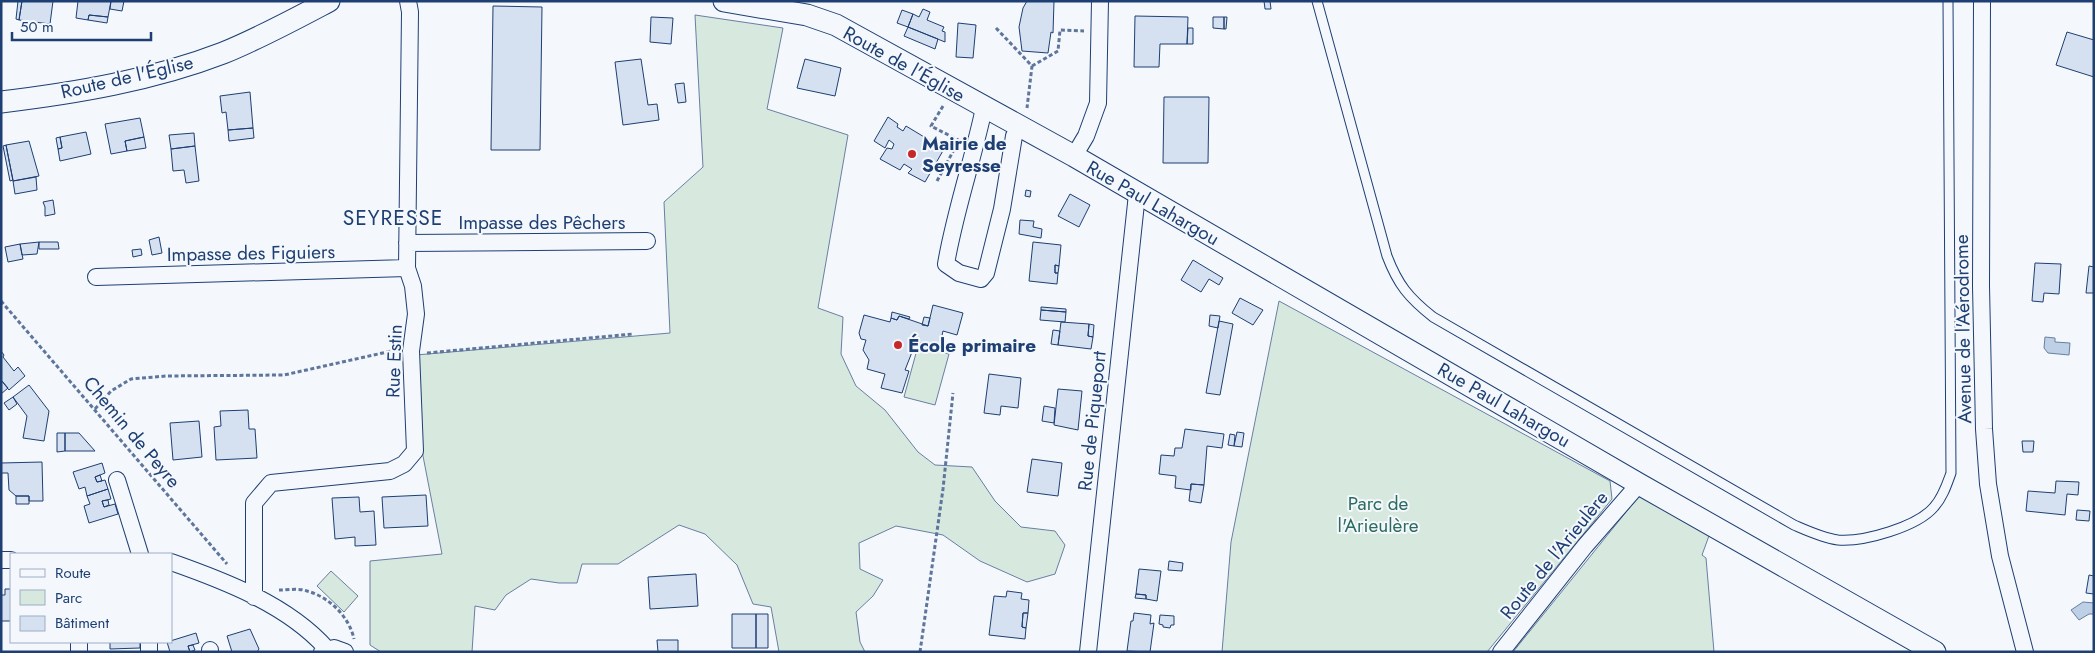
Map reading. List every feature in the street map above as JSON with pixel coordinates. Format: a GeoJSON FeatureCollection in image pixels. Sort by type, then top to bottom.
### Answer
{"type":"FeatureCollection","features":[{"type":"Feature","properties":{"kind":"street","name":"Route de l'Église"},"geometry":{"type":"LineString","coordinates":[[1,102],[73,91],[169,72],[224,52],[329,1]]}},
{"type":"Feature","properties":{"kind":"street","name":"Rue Estin"},"geometry":{"type":"LineString","coordinates":[[254,597],[254,503],[272,484],[390,472],[404,464],[414,451],[411,351],[416,314],[413,286],[407,268],[410,12],[408,1]]}},
{"type":"Feature","properties":{"kind":"street","name":"Route de l'Église"},"geometry":{"type":"LineString","coordinates":[[724,1],[806,15],[836,25],[1020,128],[1074,156]]}},
{"type":"Feature","properties":{"kind":"street"},"geometry":{"type":"LineString","coordinates":[[1074,156],[1086,136],[1098,103],[1100,1]]}},
{"type":"Feature","properties":{"kind":"street","name":"Avenue de l'Aérodrome"},"geometry":{"type":"LineString","coordinates":[[1982,1],[1981,286],[1984,429],[1988,484],[2000,556],[2025,652]]}},
{"type":"Feature","properties":{"kind":"street"},"geometry":{"type":"LineString","coordinates":[[984,108],[946,264],[959,273],[981,279],[986,273],[1002,209],[1014,136],[1020,128]]}},
{"type":"Feature","properties":{"kind":"street","name":"Rue Paul Lahargou"},"geometry":{"type":"LineString","coordinates":[[1074,156],[1639,484],[1935,652]]}},
{"type":"Feature","properties":{"kind":"street","name":"Rue de Piqueport"},"geometry":{"type":"LineString","coordinates":[[1088,652],[1137,194]]}},
{"type":"Feature","properties":{"kind":"street","name":"Impasse des Pêchers"},"geometry":{"type":"LineString","coordinates":[[407,243],[648,242]]}},
{"type":"Feature","properties":{"kind":"street","name":"Impasse des Figuiers"},"geometry":{"type":"LineString","coordinates":[[96,277],[407,268]]}},
{"type":"Feature","properties":{"kind":"street"},"geometry":{"type":"LineString","coordinates":[[117,480],[140,553]]}},
{"type":"Feature","properties":{"kind":"street","name":"Route de l'Arieulère"},"geometry":{"type":"LineString","coordinates":[[1501,652],[1585,546],[1639,484]]}},
{"type":"Feature","properties":{"kind":"street"},"geometry":{"type":"LineString","coordinates":[[172,562],[226,583],[254,597],[292,619],[325,650],[350,648]]}},
{"type":"Feature","properties":{"kind":"lane"},"geometry":{"type":"LineString","coordinates":[[1318,1],[1387,256],[1397,281],[1413,301],[1433,318],[1794,525],[1817,535],[1846,540],[1864,540],[1879,536],[1907,525],[1934,508],[1945,490],[1951,473],[1948,1]]}},
{"type":"Feature","properties":{"kind":"path"},"geometry":{"type":"LineString","coordinates":[[996,28],[1032,66]]}},
{"type":"Feature","properties":{"kind":"path"},"geometry":{"type":"LineString","coordinates":[[1032,66],[1058,51],[1060,30],[1100,32]]}},
{"type":"Feature","properties":{"kind":"path"},"geometry":{"type":"LineString","coordinates":[[1020,128],[1027,108],[1032,66]]}},
{"type":"Feature","properties":{"kind":"path","name":"Chemin de Peyre"},"geometry":{"type":"LineString","coordinates":[[1,301],[231,570],[226,583]]}},
{"type":"Feature","properties":{"kind":"path"},"geometry":{"type":"LineString","coordinates":[[94,409],[112,391],[131,379],[166,376],[284,375],[393,350],[425,354],[633,334]]}},
{"type":"Feature","properties":{"kind":"path"},"geometry":{"type":"LineString","coordinates":[[920,652],[941,507],[952,393]]}},
{"type":"Feature","properties":{"kind":"path"},"geometry":{"type":"LineString","coordinates":[[254,597],[272,590],[305,590],[324,597],[341,613],[353,635],[350,648]]}},
{"type":"Feature","properties":{"kind":"green space"},"geometry":{"type":"Polygon","coordinates":[[[695,15],[783,28],[767,109],[848,135],[818,308],[843,317],[841,354],[856,386],[885,410],[918,452],[935,465],[972,467],[995,501],[1021,527],[1055,531],[1065,545],[1055,574],[1027,582],[980,561],[943,535],[896,526],[859,543],[860,569],[883,580],[873,596],[856,612],[860,642],[865,652],[779,652],[771,607],[753,604],[737,565],[705,534],[679,525],[618,564],[582,564],[577,583],[559,583],[531,579],[506,595],[495,610],[475,606],[472,652],[381,652],[370,645],[370,561],[442,554],[423,456],[416,355],[670,333],[664,202],[703,167],[695,15]]]}},
{"type":"Feature","properties":{"kind":"green space","name":"Parc de l'Arieulère"},"geometry":{"type":"Polygon","coordinates":[[[1279,301],[1610,481],[1612,499],[1487,652],[1222,652],[1231,542],[1279,301]]]}},
{"type":"Feature","properties":{"kind":"green space"},"geometry":{"type":"Polygon","coordinates":[[[918,346],[949,354],[935,405],[904,397],[918,346]]]}},
{"type":"Feature","properties":{"kind":"green space"},"geometry":{"type":"Polygon","coordinates":[[[1639,496],[1710,533],[1702,555],[1706,558],[1714,652],[1513,652],[1639,496]]]}},
{"type":"Feature","properties":{"kind":"green space"},"geometry":{"type":"Polygon","coordinates":[[[331,571],[358,596],[344,612],[317,586],[331,571]]]}},
{"type":"Feature","properties":{"kind":"water"},"geometry":{"type":"Polygon","coordinates":[[[2045,337],[2055,338],[2055,342],[2070,343],[2069,355],[2048,353],[2044,348],[2045,337]]]}},
{"type":"Feature","properties":{"kind":"water"},"geometry":{"type":"Polygon","coordinates":[[[2083,602],[2094,603],[2094,614],[2089,614],[2079,620],[2071,610],[2083,602]]]}},
{"type":"Feature","properties":{"kind":"building"},"geometry":{"type":"Polygon","coordinates":[[[18,1],[22,1],[19,20],[16,19],[18,1]]]}},
{"type":"Feature","properties":{"kind":"building"},"geometry":{"type":"Polygon","coordinates":[[[22,1],[53,1],[50,24],[19,20],[22,1]]]}},
{"type":"Feature","properties":{"kind":"building"},"geometry":{"type":"Polygon","coordinates":[[[78,1],[111,1],[108,17],[89,15],[88,20],[76,18],[78,1]]]}},
{"type":"Feature","properties":{"kind":"building"},"geometry":{"type":"Polygon","coordinates":[[[111,1],[124,1],[122,11],[110,9],[111,1]]]}},
{"type":"Feature","properties":{"kind":"building"},"geometry":{"type":"Polygon","coordinates":[[[1027,1],[1054,1],[1053,33],[1051,32],[1048,53],[1022,51],[1019,27],[1023,8],[1027,1]]]}},
{"type":"Feature","properties":{"kind":"building"},"geometry":{"type":"Polygon","coordinates":[[[1264,1],[1270,1],[1271,9],[1265,9],[1264,1]]]}},
{"type":"Feature","properties":{"kind":"building"},"geometry":{"type":"Polygon","coordinates":[[[493,6],[542,7],[540,150],[491,150],[493,6]]]}},
{"type":"Feature","properties":{"kind":"building"},"geometry":{"type":"Polygon","coordinates":[[[923,9],[930,12],[927,20],[944,27],[942,31],[945,32],[945,42],[908,27],[913,14],[919,17],[923,9]]]}},
{"type":"Feature","properties":{"kind":"building"},"geometry":{"type":"Polygon","coordinates":[[[902,10],[913,14],[908,27],[897,23],[902,10]]]}},
{"type":"Feature","properties":{"kind":"building"},"geometry":{"type":"Polygon","coordinates":[[[89,15],[108,17],[107,23],[88,20],[89,15]]]}},
{"type":"Feature","properties":{"kind":"building"},"geometry":{"type":"Polygon","coordinates":[[[1135,16],[1188,17],[1187,44],[1160,44],[1159,67],[1134,67],[1135,16]]]}},
{"type":"Feature","properties":{"kind":"building"},"geometry":{"type":"Polygon","coordinates":[[[651,17],[673,18],[671,44],[650,42],[651,17]]]}},
{"type":"Feature","properties":{"kind":"building"},"geometry":{"type":"Polygon","coordinates":[[[1213,17],[1224,17],[1224,29],[1213,28],[1213,17]]]}},
{"type":"Feature","properties":{"kind":"building"},"geometry":{"type":"Polygon","coordinates":[[[1224,17],[1227,17],[1226,29],[1224,29],[1224,17]]]}},
{"type":"Feature","properties":{"kind":"building"},"geometry":{"type":"Polygon","coordinates":[[[958,23],[976,25],[973,58],[956,57],[958,23]]]}},
{"type":"Feature","properties":{"kind":"building"},"geometry":{"type":"Polygon","coordinates":[[[908,27],[938,39],[935,49],[904,36],[908,27]]]}},
{"type":"Feature","properties":{"kind":"building"},"geometry":{"type":"Polygon","coordinates":[[[1188,28],[1193,28],[1193,44],[1187,44],[1188,28]]]}},
{"type":"Feature","properties":{"kind":"building"},"geometry":{"type":"Polygon","coordinates":[[[2067,32],[2094,40],[2094,77],[2056,65],[2067,32]]]}},
{"type":"Feature","properties":{"kind":"building"},"geometry":{"type":"Polygon","coordinates":[[[641,59],[648,105],[657,104],[659,120],[623,125],[615,62],[641,59]]]}},
{"type":"Feature","properties":{"kind":"building"},"geometry":{"type":"Polygon","coordinates":[[[805,59],[841,68],[835,96],[797,88],[805,59]]]}},
{"type":"Feature","properties":{"kind":"building"},"geometry":{"type":"Polygon","coordinates":[[[684,83],[686,102],[678,103],[675,84],[684,83]]]}},
{"type":"Feature","properties":{"kind":"building"},"geometry":{"type":"Polygon","coordinates":[[[250,92],[253,128],[228,130],[226,112],[222,113],[220,96],[250,92]]]}},
{"type":"Feature","properties":{"kind":"building"},"geometry":{"type":"Polygon","coordinates":[[[1164,97],[1209,97],[1208,163],[1163,163],[1164,97]]]}},
{"type":"Feature","properties":{"kind":"building","name":"Mairie de Seyresse"},"geometry":{"type":"Polygon","coordinates":[[[888,117],[898,124],[897,127],[903,131],[906,126],[944,149],[925,182],[908,173],[912,169],[904,164],[900,170],[880,159],[887,148],[892,149],[894,144],[889,140],[885,148],[874,141],[888,117]]]}},
{"type":"Feature","properties":{"kind":"building"},"geometry":{"type":"Polygon","coordinates":[[[140,118],[144,137],[125,141],[127,151],[111,154],[105,124],[140,118]]]}},
{"type":"Feature","properties":{"kind":"building"},"geometry":{"type":"Polygon","coordinates":[[[253,128],[254,138],[229,141],[228,130],[253,128]]]}},
{"type":"Feature","properties":{"kind":"building"},"geometry":{"type":"Polygon","coordinates":[[[86,132],[91,154],[60,161],[58,149],[62,148],[60,137],[86,132]]]}},
{"type":"Feature","properties":{"kind":"building"},"geometry":{"type":"Polygon","coordinates":[[[194,133],[195,146],[171,149],[169,135],[194,133]]]}},
{"type":"Feature","properties":{"kind":"building"},"geometry":{"type":"Polygon","coordinates":[[[60,137],[62,148],[58,149],[56,138],[60,137]]]}},
{"type":"Feature","properties":{"kind":"building"},"geometry":{"type":"Polygon","coordinates":[[[144,137],[146,148],[127,151],[125,141],[144,137]]]}},
{"type":"Feature","properties":{"kind":"building"},"geometry":{"type":"Polygon","coordinates":[[[29,141],[39,176],[13,181],[6,145],[29,141]]]}},
{"type":"Feature","properties":{"kind":"building"},"geometry":{"type":"Polygon","coordinates":[[[6,145],[13,180],[10,181],[3,146],[6,145]]]}},
{"type":"Feature","properties":{"kind":"building"},"geometry":{"type":"Polygon","coordinates":[[[195,146],[199,181],[186,183],[184,170],[173,171],[171,149],[195,146]]]}},
{"type":"Feature","properties":{"kind":"building"},"geometry":{"type":"Polygon","coordinates":[[[36,177],[37,190],[15,194],[13,181],[36,177]]]}},
{"type":"Feature","properties":{"kind":"building"},"geometry":{"type":"Polygon","coordinates":[[[1026,190],[1031,191],[1030,197],[1025,196],[1026,190]]]}},
{"type":"Feature","properties":{"kind":"building"},"geometry":{"type":"Polygon","coordinates":[[[1070,194],[1090,205],[1079,227],[1058,216],[1070,194]]]}},
{"type":"Feature","properties":{"kind":"building"},"geometry":{"type":"Polygon","coordinates":[[[53,200],[55,214],[45,216],[43,202],[53,200]]]}},
{"type":"Feature","properties":{"kind":"building"},"geometry":{"type":"Polygon","coordinates":[[[1020,220],[1034,221],[1033,227],[1042,229],[1041,238],[1019,234],[1020,220]]]}},
{"type":"Feature","properties":{"kind":"building"},"geometry":{"type":"Polygon","coordinates":[[[159,237],[162,253],[152,255],[149,240],[159,237]]]}},
{"type":"Feature","properties":{"kind":"building"},"geometry":{"type":"Polygon","coordinates":[[[39,242],[58,242],[59,249],[39,249],[39,242]]]}},
{"type":"Feature","properties":{"kind":"building"},"geometry":{"type":"Polygon","coordinates":[[[39,242],[37,254],[22,255],[20,244],[39,242]]]}},
{"type":"Feature","properties":{"kind":"building"},"geometry":{"type":"Polygon","coordinates":[[[1033,242],[1061,245],[1059,266],[1055,265],[1055,273],[1058,273],[1057,284],[1029,281],[1033,242]]]}},
{"type":"Feature","properties":{"kind":"building"},"geometry":{"type":"Polygon","coordinates":[[[20,244],[23,259],[8,262],[5,247],[20,244]]]}},
{"type":"Feature","properties":{"kind":"building"},"geometry":{"type":"Polygon","coordinates":[[[141,249],[142,255],[133,257],[132,250],[141,249]]]}},
{"type":"Feature","properties":{"kind":"building"},"geometry":{"type":"Polygon","coordinates":[[[1193,260],[1223,278],[1219,285],[1209,279],[1201,292],[1181,280],[1193,260]]]}},
{"type":"Feature","properties":{"kind":"building"},"geometry":{"type":"Polygon","coordinates":[[[2035,263],[2061,264],[2059,294],[2044,293],[2043,302],[2032,301],[2035,263]]]}},
{"type":"Feature","properties":{"kind":"building"},"geometry":{"type":"Polygon","coordinates":[[[1055,265],[1059,266],[1058,273],[1055,273],[1055,265]]]}},
{"type":"Feature","properties":{"kind":"building"},"geometry":{"type":"Polygon","coordinates":[[[2089,266],[2094,267],[2094,293],[2086,293],[2089,266]]]}},
{"type":"Feature","properties":{"kind":"building"},"geometry":{"type":"Polygon","coordinates":[[[1240,298],[1263,310],[1253,325],[1232,313],[1240,298]]]}},
{"type":"Feature","properties":{"kind":"building"},"geometry":{"type":"Polygon","coordinates":[[[933,305],[963,313],[957,335],[943,331],[939,348],[916,342],[905,370],[909,371],[902,393],[881,388],[885,374],[867,369],[869,360],[863,350],[866,340],[861,339],[859,333],[864,315],[890,322],[891,318],[897,320],[899,316],[928,326],[933,305]]]}},
{"type":"Feature","properties":{"kind":"building"},"geometry":{"type":"Polygon","coordinates":[[[1041,307],[1066,309],[1066,312],[1041,310],[1041,307]]]}},
{"type":"Feature","properties":{"kind":"building"},"geometry":{"type":"Polygon","coordinates":[[[1041,310],[1066,312],[1065,322],[1040,320],[1041,310]]]}},
{"type":"Feature","properties":{"kind":"building"},"geometry":{"type":"Polygon","coordinates":[[[892,312],[910,317],[909,319],[899,316],[897,320],[891,318],[892,312]]]}},
{"type":"Feature","properties":{"kind":"building"},"geometry":{"type":"Polygon","coordinates":[[[1210,315],[1220,316],[1218,328],[1209,326],[1210,315]]]}},
{"type":"Feature","properties":{"kind":"building"},"geometry":{"type":"Polygon","coordinates":[[[924,317],[930,318],[928,326],[922,325],[924,317]]]}},
{"type":"Feature","properties":{"kind":"building"},"geometry":{"type":"Polygon","coordinates":[[[1219,321],[1233,324],[1220,395],[1206,393],[1219,321]]]}},
{"type":"Feature","properties":{"kind":"building"},"geometry":{"type":"Polygon","coordinates":[[[1061,322],[1089,324],[1088,336],[1093,337],[1091,349],[1058,345],[1061,322]]]}},
{"type":"Feature","properties":{"kind":"building"},"geometry":{"type":"Polygon","coordinates":[[[1089,324],[1094,325],[1093,337],[1088,336],[1089,324]]]}},
{"type":"Feature","properties":{"kind":"building"},"geometry":{"type":"Polygon","coordinates":[[[1053,330],[1060,331],[1058,345],[1051,344],[1053,330]]]}},
{"type":"Feature","properties":{"kind":"building"},"geometry":{"type":"Polygon","coordinates":[[[1,351],[4,355],[3,357],[14,371],[18,367],[25,376],[9,390],[1,380],[1,351]]]}},
{"type":"Feature","properties":{"kind":"building"},"geometry":{"type":"Polygon","coordinates":[[[989,374],[1021,378],[1018,408],[1001,406],[1000,415],[984,413],[989,374]]]}},
{"type":"Feature","properties":{"kind":"building"},"geometry":{"type":"Polygon","coordinates":[[[1,382],[8,388],[1,394],[1,382]]]}},
{"type":"Feature","properties":{"kind":"building"},"geometry":{"type":"Polygon","coordinates":[[[29,385],[49,411],[44,441],[23,438],[27,416],[13,397],[29,385]]]}},
{"type":"Feature","properties":{"kind":"building"},"geometry":{"type":"Polygon","coordinates":[[[1058,389],[1082,391],[1078,430],[1054,425],[1058,389]]]}},
{"type":"Feature","properties":{"kind":"building"},"geometry":{"type":"Polygon","coordinates":[[[13,397],[17,404],[9,410],[4,403],[13,397]]]}},
{"type":"Feature","properties":{"kind":"building"},"geometry":{"type":"Polygon","coordinates":[[[1044,406],[1055,408],[1054,423],[1042,421],[1044,406]]]}},
{"type":"Feature","properties":{"kind":"building"},"geometry":{"type":"Polygon","coordinates":[[[248,410],[249,429],[255,429],[257,458],[216,460],[214,427],[221,426],[220,411],[248,410]]]}},
{"type":"Feature","properties":{"kind":"building"},"geometry":{"type":"Polygon","coordinates":[[[199,421],[202,457],[173,460],[170,423],[199,421]]]}},
{"type":"Feature","properties":{"kind":"building"},"geometry":{"type":"Polygon","coordinates":[[[1185,429],[1224,434],[1222,448],[1207,446],[1204,485],[1191,484],[1191,490],[1175,488],[1176,476],[1159,474],[1161,455],[1174,456],[1175,448],[1182,448],[1185,429]]]}},
{"type":"Feature","properties":{"kind":"building"},"geometry":{"type":"Polygon","coordinates":[[[1237,432],[1244,433],[1242,447],[1234,446],[1237,432]]]}},
{"type":"Feature","properties":{"kind":"building"},"geometry":{"type":"Polygon","coordinates":[[[57,433],[65,433],[65,451],[57,452],[57,433]]]}},
{"type":"Feature","properties":{"kind":"building"},"geometry":{"type":"Polygon","coordinates":[[[65,433],[79,433],[95,451],[65,451],[65,433]]]}},
{"type":"Feature","properties":{"kind":"building"},"geometry":{"type":"Polygon","coordinates":[[[1230,434],[1235,435],[1234,446],[1228,445],[1230,434]]]}},
{"type":"Feature","properties":{"kind":"building"},"geometry":{"type":"Polygon","coordinates":[[[2022,441],[2034,441],[2033,452],[2023,452],[2022,441]]]}},
{"type":"Feature","properties":{"kind":"building"},"geometry":{"type":"Polygon","coordinates":[[[1032,459],[1062,463],[1058,496],[1027,492],[1032,459]]]}},
{"type":"Feature","properties":{"kind":"building"},"geometry":{"type":"Polygon","coordinates":[[[42,462],[43,501],[29,501],[29,496],[16,496],[9,490],[8,473],[1,473],[1,463],[42,462]]]}},
{"type":"Feature","properties":{"kind":"building"},"geometry":{"type":"Polygon","coordinates":[[[102,463],[105,473],[95,477],[97,482],[105,480],[108,489],[87,496],[85,487],[79,489],[73,472],[102,463]]]}},
{"type":"Feature","properties":{"kind":"building"},"geometry":{"type":"Polygon","coordinates":[[[100,475],[102,481],[97,482],[95,477],[100,475]]]}},
{"type":"Feature","properties":{"kind":"building"},"geometry":{"type":"Polygon","coordinates":[[[2056,481],[2079,482],[2078,495],[2067,494],[2065,515],[2026,511],[2028,491],[2055,493],[2056,481]]]}},
{"type":"Feature","properties":{"kind":"building"},"geometry":{"type":"Polygon","coordinates":[[[1191,484],[1204,485],[1201,503],[1189,501],[1191,484]]]}},
{"type":"Feature","properties":{"kind":"building"},"geometry":{"type":"Polygon","coordinates":[[[108,489],[111,499],[102,501],[104,507],[115,504],[118,514],[89,523],[84,506],[90,504],[87,496],[108,489]]]}},
{"type":"Feature","properties":{"kind":"building"},"geometry":{"type":"Polygon","coordinates":[[[426,495],[428,526],[384,528],[382,497],[426,495]]]}},
{"type":"Feature","properties":{"kind":"building"},"geometry":{"type":"Polygon","coordinates":[[[16,496],[29,496],[29,504],[16,504],[16,496]]]}},
{"type":"Feature","properties":{"kind":"building"},"geometry":{"type":"Polygon","coordinates":[[[359,497],[360,512],[374,511],[376,545],[355,546],[355,537],[335,539],[332,498],[359,497]]]}},
{"type":"Feature","properties":{"kind":"building"},"geometry":{"type":"Polygon","coordinates":[[[108,500],[109,505],[104,507],[102,501],[108,500]]]}},
{"type":"Feature","properties":{"kind":"building"},"geometry":{"type":"Polygon","coordinates":[[[2077,510],[2090,511],[2089,521],[2076,520],[2077,510]]]}},
{"type":"Feature","properties":{"kind":"building"},"geometry":{"type":"Polygon","coordinates":[[[1169,561],[1183,563],[1182,571],[1168,570],[1169,561]]]}},
{"type":"Feature","properties":{"kind":"building"},"geometry":{"type":"Polygon","coordinates":[[[1139,569],[1161,571],[1157,601],[1146,599],[1146,595],[1136,594],[1139,569]]]}},
{"type":"Feature","properties":{"kind":"building"},"geometry":{"type":"Polygon","coordinates":[[[696,574],[698,606],[650,609],[648,577],[696,574]]]}},
{"type":"Feature","properties":{"kind":"building"},"geometry":{"type":"Polygon","coordinates":[[[2089,575],[2094,576],[2094,594],[2086,593],[2089,575]]]}},
{"type":"Feature","properties":{"kind":"building"},"geometry":{"type":"Polygon","coordinates":[[[5,589],[10,589],[10,621],[1,621],[1,595],[5,595],[5,589]]]}},
{"type":"Feature","properties":{"kind":"building"},"geometry":{"type":"Polygon","coordinates":[[[1007,591],[1022,593],[1021,599],[1029,600],[1028,613],[1023,613],[1022,627],[1026,628],[1025,639],[989,635],[994,596],[1006,597],[1007,591]]]}},
{"type":"Feature","properties":{"kind":"building"},"geometry":{"type":"Polygon","coordinates":[[[1136,594],[1146,595],[1146,599],[1135,598],[1136,594]]]}},
{"type":"Feature","properties":{"kind":"building"},"geometry":{"type":"Polygon","coordinates":[[[1023,613],[1028,613],[1026,628],[1022,627],[1023,613]]]}},
{"type":"Feature","properties":{"kind":"building"},"geometry":{"type":"Polygon","coordinates":[[[1134,613],[1151,615],[1150,624],[1154,623],[1150,652],[1127,651],[1131,621],[1133,621],[1134,613]]]}},
{"type":"Feature","properties":{"kind":"building"},"geometry":{"type":"Polygon","coordinates":[[[732,614],[756,614],[756,648],[732,648],[732,614]]]}},
{"type":"Feature","properties":{"kind":"building"},"geometry":{"type":"Polygon","coordinates":[[[756,614],[768,614],[768,648],[756,648],[756,614]]]}},
{"type":"Feature","properties":{"kind":"building"},"geometry":{"type":"Polygon","coordinates":[[[1160,615],[1174,616],[1174,625],[1171,625],[1170,628],[1163,627],[1163,625],[1159,624],[1160,615]]]}},
{"type":"Feature","properties":{"kind":"building"},"geometry":{"type":"Polygon","coordinates":[[[250,629],[259,649],[257,652],[232,652],[227,636],[250,629]]]}},
{"type":"Feature","properties":{"kind":"building"},"geometry":{"type":"Polygon","coordinates":[[[196,633],[199,643],[188,646],[190,652],[170,652],[167,643],[172,643],[172,640],[196,633]]]}},
{"type":"Feature","properties":{"kind":"building"},"geometry":{"type":"Polygon","coordinates":[[[657,640],[678,640],[678,652],[658,652],[657,640]]]}},
{"type":"Feature","properties":{"kind":"building"},"geometry":{"type":"Polygon","coordinates":[[[110,643],[140,643],[140,648],[110,649],[110,643]]]}},
{"type":"Feature","properties":{"kind":"building"},"geometry":{"type":"Polygon","coordinates":[[[193,645],[195,650],[190,652],[188,646],[193,645]]]}},
{"type":"Feature","properties":{"kind":"place","name":"Mairie de Seyresse"},"geometry":{"type":"Point","coordinates":[912,154]}},
{"type":"Feature","properties":{"kind":"place","name":"École primaire"},"geometry":{"type":"Point","coordinates":[898,345]}},
{"type":"Feature","properties":{"kind":"district","name":"SEYRESSE"},"geometry":{"type":"Point","coordinates":[393,218]}}]}
